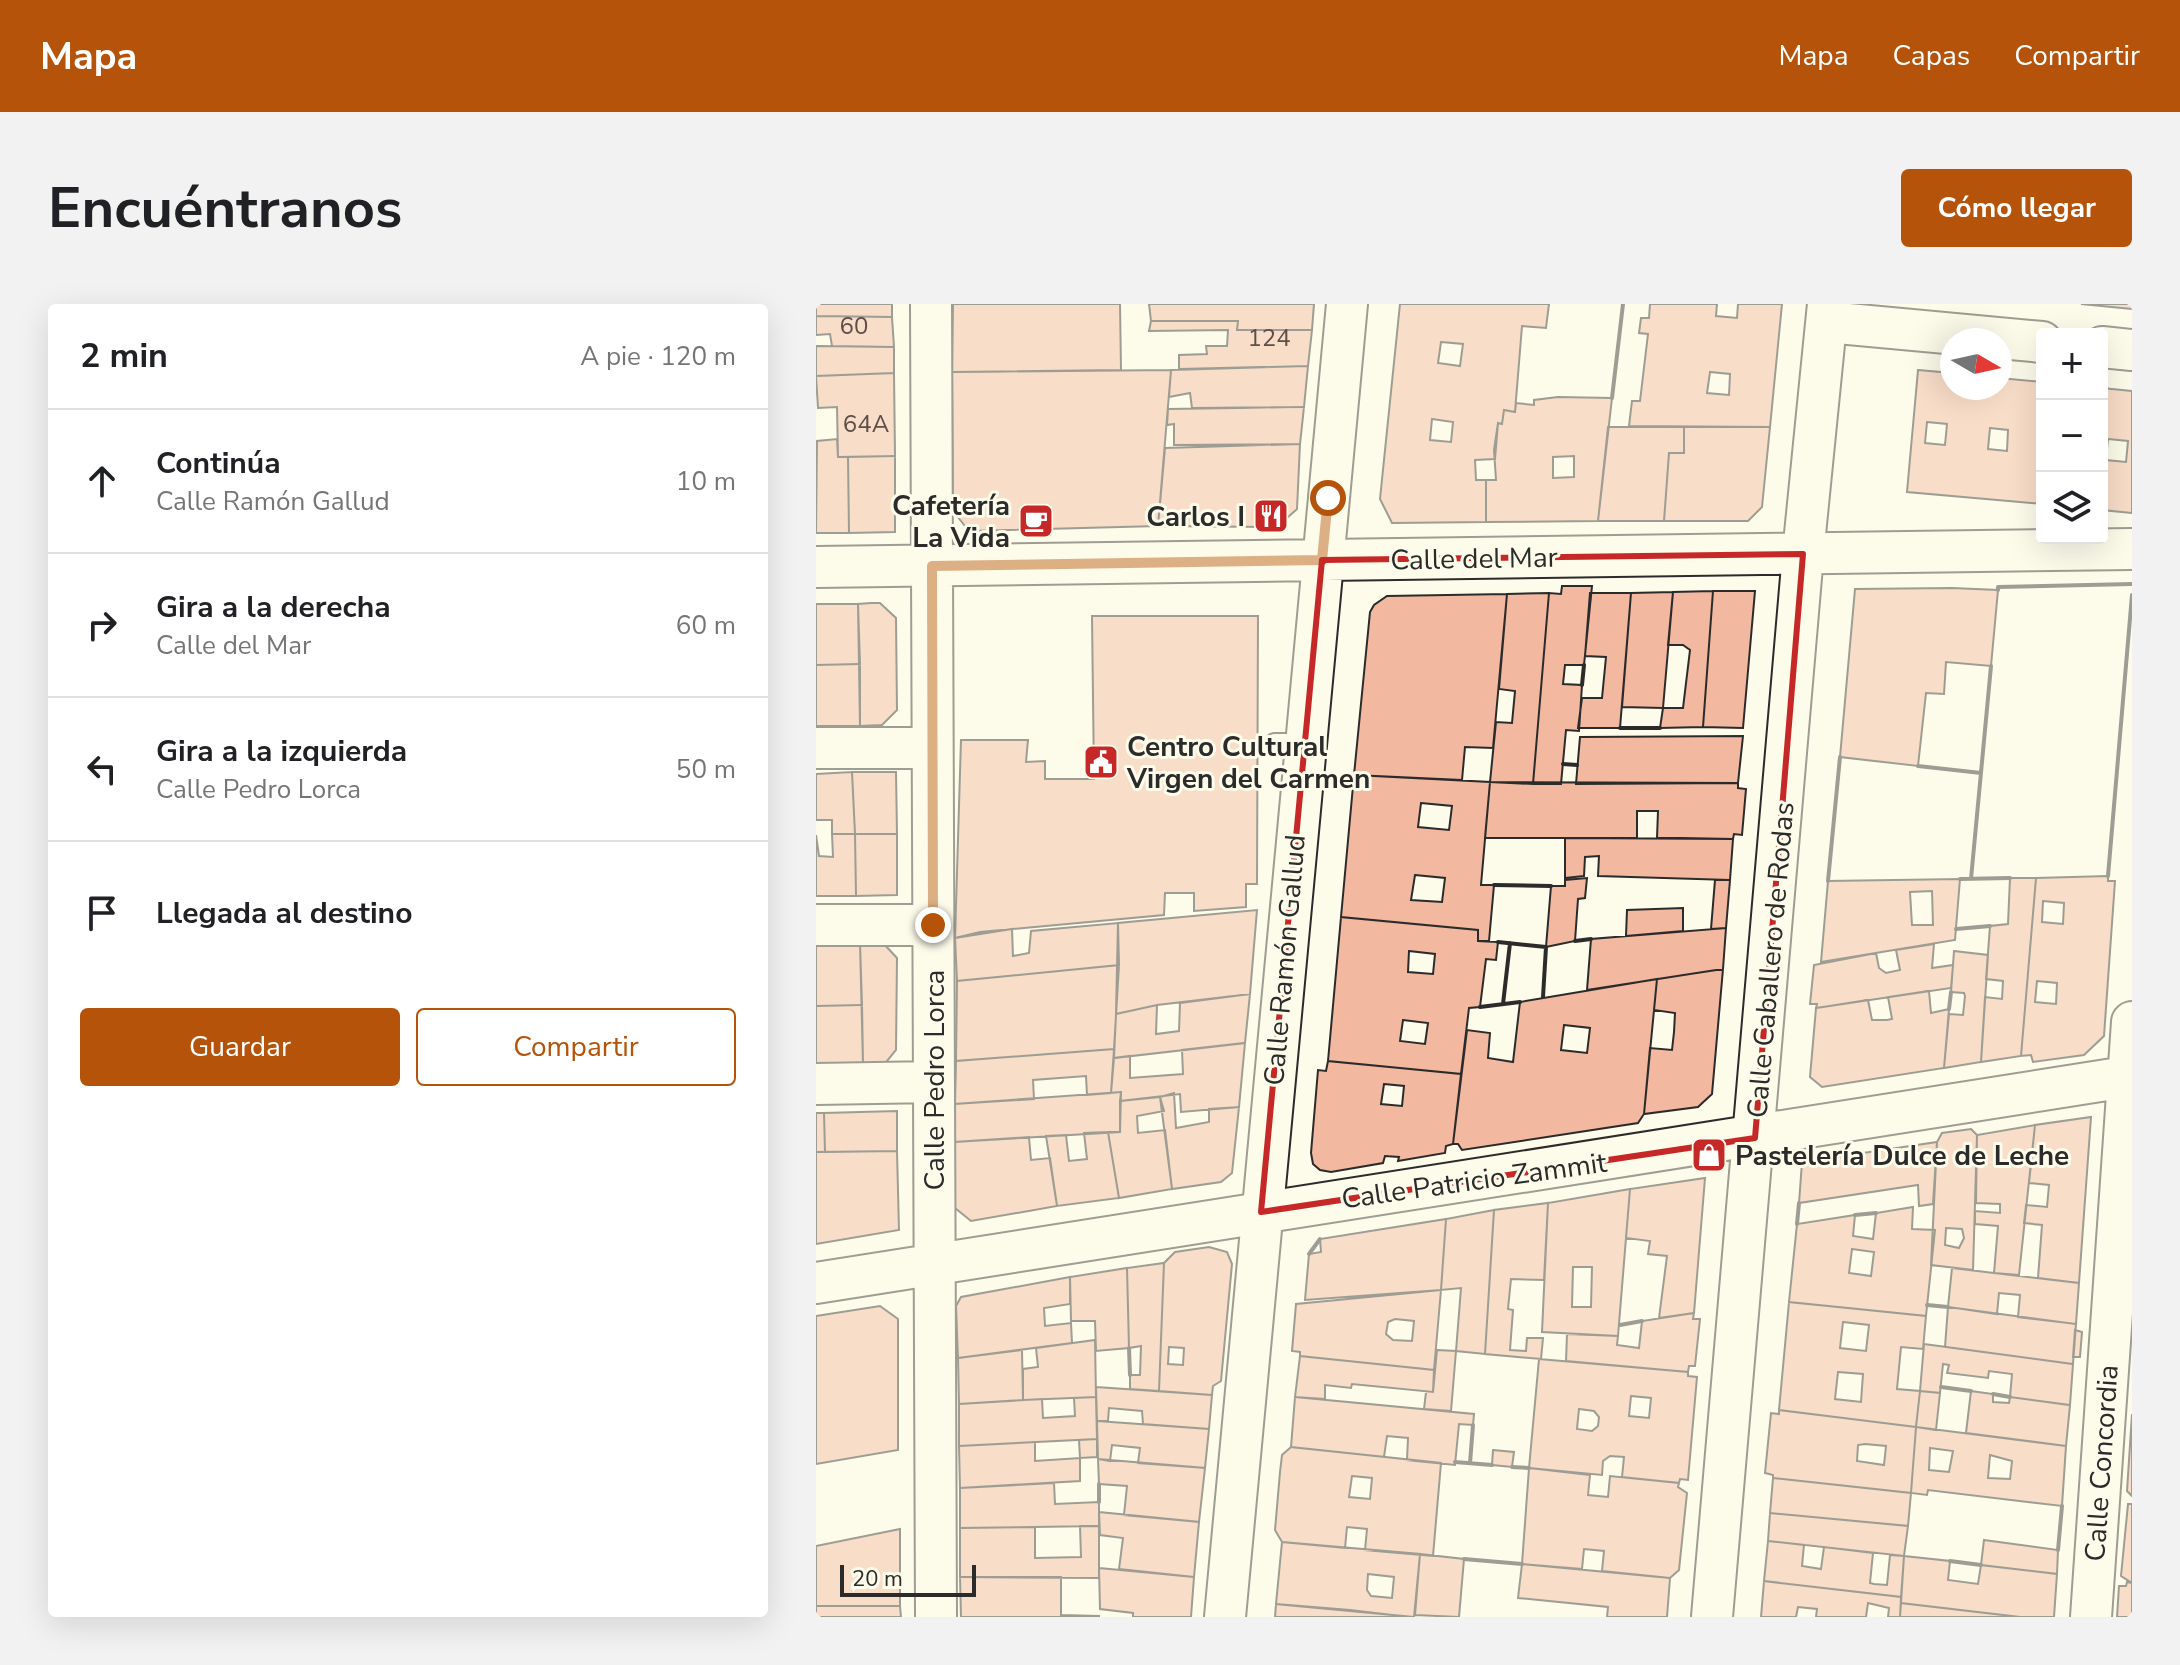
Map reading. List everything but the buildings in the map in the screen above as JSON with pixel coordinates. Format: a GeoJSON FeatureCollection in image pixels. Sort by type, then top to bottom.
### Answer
{"type":"FeatureCollection","features":[{"type":"Feature","properties":{"kind":"street","name":"Calle Pedro Lorca"},"geometry":{"type":"LineString","coordinates":[[931,304],[936,1617]]}},
{"type":"Feature","properties":{"kind":"street","name":"Calle Ramón Gallud"},"geometry":{"type":"LineString","coordinates":[[1225,1617],[1347,304]]}},
{"type":"Feature","properties":{"kind":"street"},"geometry":{"type":"LineString","coordinates":[[1828,313],[2036,341]]}},
{"type":"Feature","properties":{"kind":"street","name":"Calle Caballero de Rodas"},"geometry":{"type":"LineString","coordinates":[[1712,1617],[1803,554],[1828,313]]}},
{"type":"Feature","properties":{"kind":"street"},"geometry":{"type":"LineString","coordinates":[[2108,348],[2132,350]]}},
{"type":"Feature","properties":{"kind":"street","name":"Calle del Mar"},"geometry":{"type":"LineString","coordinates":[[816,567],[2132,549]]}},
{"type":"Feature","properties":{"kind":"street"},"geometry":{"type":"LineString","coordinates":[[816,748],[932,748]]}},
{"type":"Feature","properties":{"kind":"street"},"geometry":{"type":"LineString","coordinates":[[816,925],[933,925]]}},
{"type":"Feature","properties":{"kind":"street","name":"Calle Concordia"},"geometry":{"type":"LineString","coordinates":[[2091,1617],[2132,1022]]}},
{"type":"Feature","properties":{"kind":"street","name":"Calle Patricio Zammit"},"geometry":{"type":"LineString","coordinates":[[816,1283],[1755,1138],[2130,1076]]}},
{"type":"Feature","properties":{"kind":"street"},"geometry":{"type":"LineString","coordinates":[[816,1084],[934,1082]]}},
{"type":"Feature","properties":{"kind":"lane"},"geometry":{"type":"LineString","coordinates":[[1290,901],[1278,877],[1282,744],[1301,601],[1322,560]]}},
{"type":"Feature","properties":{"kind":"highlighted area"},"geometry":{"type":"Polygon","coordinates":[[[1803,554],[1755,1138],[1261,1212],[1322,560],[1803,554]]]}},
{"type":"Feature","properties":{"kind":"wall"},"geometry":{"type":"LineString","coordinates":[[1612,398],[1623,304]]}},
{"type":"Feature","properties":{"kind":"wall"},"geometry":{"type":"LineString","coordinates":[[1998,590],[1998,587],[2132,584]]}},
{"type":"Feature","properties":{"kind":"wall"},"geometry":{"type":"LineString","coordinates":[[2108,876],[2132,595]]}},
{"type":"Feature","properties":{"kind":"wall"},"geometry":{"type":"LineString","coordinates":[[1582,685],[1584,665]]}},
{"type":"Feature","properties":{"kind":"wall"},"geometry":{"type":"LineString","coordinates":[[1971,879],[1991,666]]}},
{"type":"Feature","properties":{"kind":"wall"},"geometry":{"type":"LineString","coordinates":[[1620,728],[1660,728]]}},
{"type":"Feature","properties":{"kind":"wall"},"geometry":{"type":"LineString","coordinates":[[1828,881],[1840,757]]}},
{"type":"Feature","properties":{"kind":"wall"},"geometry":{"type":"LineString","coordinates":[[1563,764],[1577,765]]}},
{"type":"Feature","properties":{"kind":"wall"},"geometry":{"type":"LineString","coordinates":[[1918,766],[1981,773]]}},
{"type":"Feature","properties":{"kind":"wall"},"geometry":{"type":"LineString","coordinates":[[1960,879],[2010,878]]}},
{"type":"Feature","properties":{"kind":"wall"},"geometry":{"type":"LineString","coordinates":[[1494,885],[1551,886]]}},
{"type":"Feature","properties":{"kind":"wall"},"geometry":{"type":"LineString","coordinates":[[1956,929],[1990,926]]}},
{"type":"Feature","properties":{"kind":"wall"},"geometry":{"type":"LineString","coordinates":[[1575,941],[1591,939]]}},
{"type":"Feature","properties":{"kind":"wall"},"geometry":{"type":"LineString","coordinates":[[1498,942],[1546,947],[1543,997]]}},
{"type":"Feature","properties":{"kind":"wall"},"geometry":{"type":"LineString","coordinates":[[1503,1004],[1510,943]]}},
{"type":"Feature","properties":{"kind":"wall"},"geometry":{"type":"LineString","coordinates":[[1949,1009],[1951,992]]}},
{"type":"Feature","properties":{"kind":"wall"},"geometry":{"type":"LineString","coordinates":[[1480,1007],[1520,1002]]}},
{"type":"Feature","properties":{"kind":"wall"},"geometry":{"type":"LineString","coordinates":[[1797,1224],[1799,1203]]}},
{"type":"Feature","properties":{"kind":"wall"},"geometry":{"type":"LineString","coordinates":[[1855,1215],[1876,1213]]}},
{"type":"Feature","properties":{"kind":"wall"},"geometry":{"type":"LineString","coordinates":[[1309,1254],[1320,1239]]}},
{"type":"Feature","properties":{"kind":"wall"},"geometry":{"type":"LineString","coordinates":[[1927,1305],[1948,1307]]}},
{"type":"Feature","properties":{"kind":"wall"},"geometry":{"type":"LineString","coordinates":[[1620,1325],[1642,1321]]}},
{"type":"Feature","properties":{"kind":"wall"},"geometry":{"type":"LineString","coordinates":[[1129,1348],[1130,1375]]}},
{"type":"Feature","properties":{"kind":"wall"},"geometry":{"type":"LineString","coordinates":[[1941,1387],[1971,1391]]}},
{"type":"Feature","properties":{"kind":"wall"},"geometry":{"type":"LineString","coordinates":[[1993,1394],[2010,1397]]}},
{"type":"Feature","properties":{"kind":"wall"},"geometry":{"type":"LineString","coordinates":[[1470,1463],[1473,1425]]}},
{"type":"Feature","properties":{"kind":"wall"},"geometry":{"type":"LineString","coordinates":[[1455,1462],[1492,1465]]}},
{"type":"Feature","properties":{"kind":"wall"},"geometry":{"type":"LineString","coordinates":[[1512,1467],[1529,1468]]}},
{"type":"Feature","properties":{"kind":"wall"},"geometry":{"type":"LineString","coordinates":[[1099,1484],[1099,1502]]}},
{"type":"Feature","properties":{"kind":"wall"},"geometry":{"type":"LineString","coordinates":[[2058,1550],[2062,1506]]}},
{"type":"Feature","properties":{"kind":"wall"},"geometry":{"type":"LineString","coordinates":[[1464,1559],[1522,1564]]}},
{"type":"Feature","properties":{"kind":"wall"},"geometry":{"type":"LineString","coordinates":[[1950,1561],[1981,1565]]}},
{"type":"Feature","properties":{"kind":"place","name":"Carlos I"},"geometry":{"type":"Point","coordinates":[1271,516]}},
{"type":"Feature","properties":{"kind":"place","name":"Cafetería La Vida"},"geometry":{"type":"Point","coordinates":[1036,521]}},
{"type":"Feature","properties":{"kind":"place","name":"Centro Cultural Virgen del Carmen"},"geometry":{"type":"Point","coordinates":[1101,762]}},
{"type":"Feature","properties":{"kind":"place","name":"Pastelería Dulce de Leche"},"geometry":{"type":"Point","coordinates":[1709,1155]}},
{"type":"Feature","properties":{"kind":"route"},"geometry":{"type":"LineString","coordinates":[[933,925],[932,566],[1322,560],[1328,498]]}}]}
